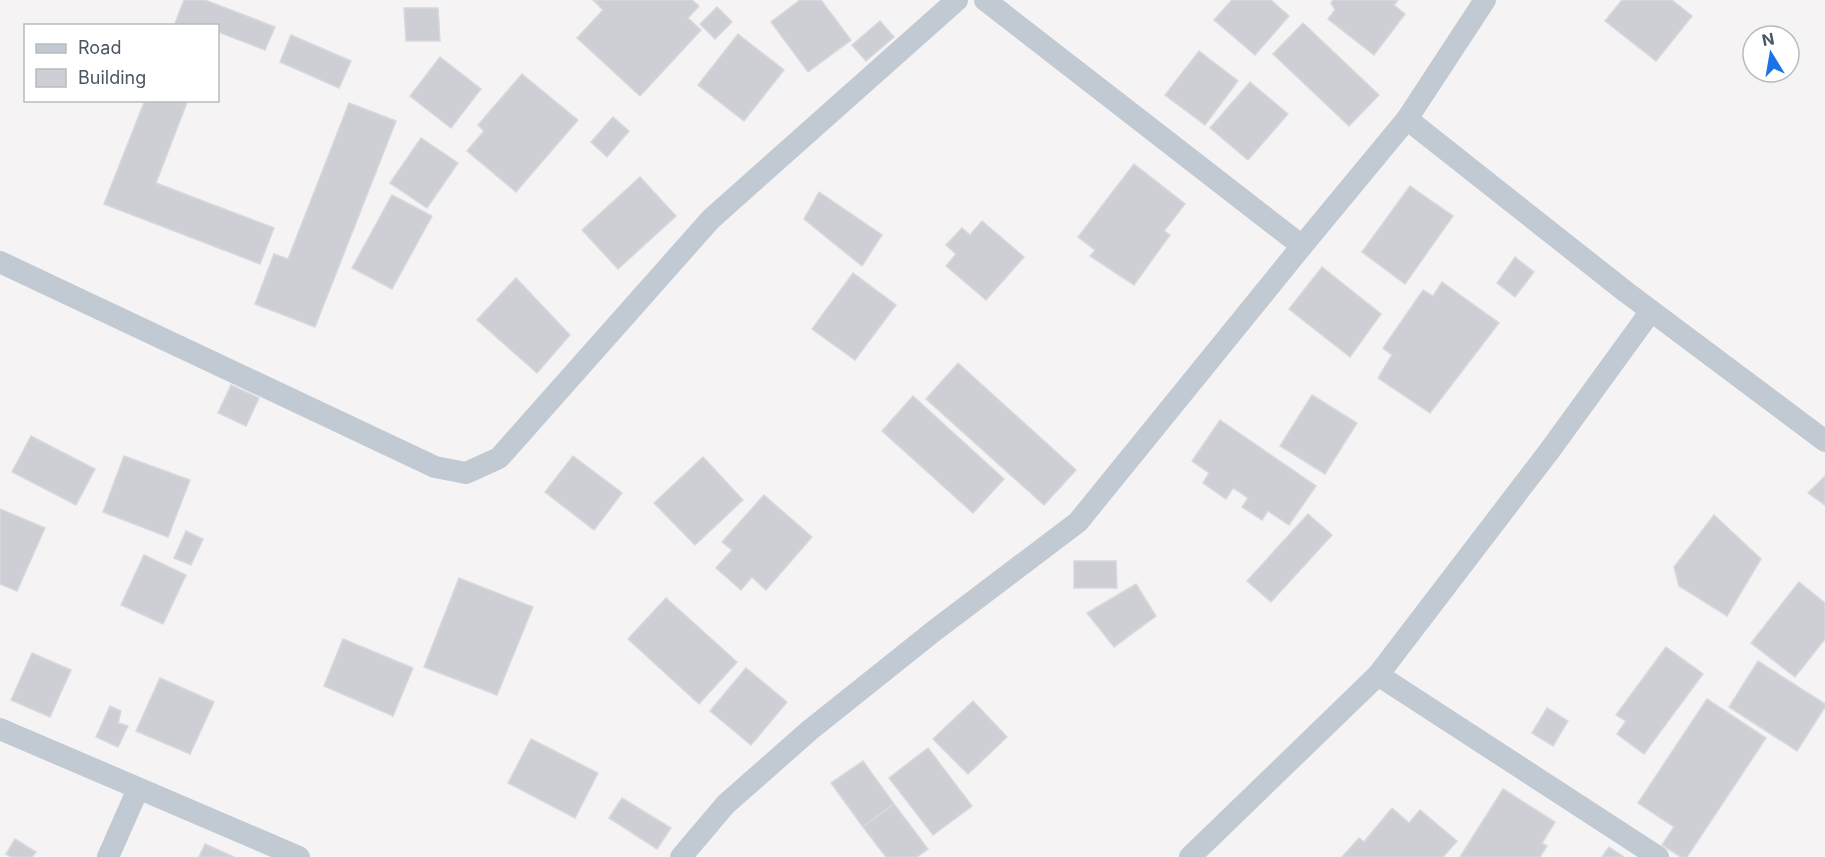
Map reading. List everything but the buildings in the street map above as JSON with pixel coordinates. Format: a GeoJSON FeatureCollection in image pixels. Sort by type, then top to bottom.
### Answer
{"type":"FeatureCollection","features":[{"type":"Feature","properties":{"kind":"street"},"geometry":{"type":"LineString","coordinates":[[0,262],[435,467],[466,473],[499,458],[711,219],[957,0]]}},
{"type":"Feature","properties":{"kind":"street"},"geometry":{"type":"LineString","coordinates":[[985,0],[1302,246]]}},
{"type":"Feature","properties":{"kind":"street"},"geometry":{"type":"LineString","coordinates":[[681,857],[726,804],[810,730],[934,631],[1078,522],[1407,119],[1485,0]]}},
{"type":"Feature","properties":{"kind":"street"},"geometry":{"type":"LineString","coordinates":[[1407,119],[1651,311],[1825,441]]}},
{"type":"Feature","properties":{"kind":"street"},"geometry":{"type":"LineString","coordinates":[[1190,857],[1378,675],[1550,450],[1651,311]]}},
{"type":"Feature","properties":{"kind":"street"},"geometry":{"type":"LineString","coordinates":[[1378,675],[1658,857]]}},
{"type":"Feature","properties":{"kind":"street"},"geometry":{"type":"LineString","coordinates":[[0,729],[299,857]]}},
{"type":"Feature","properties":{"kind":"street"},"geometry":{"type":"LineString","coordinates":[[108,857],[138,789]]}}]}
